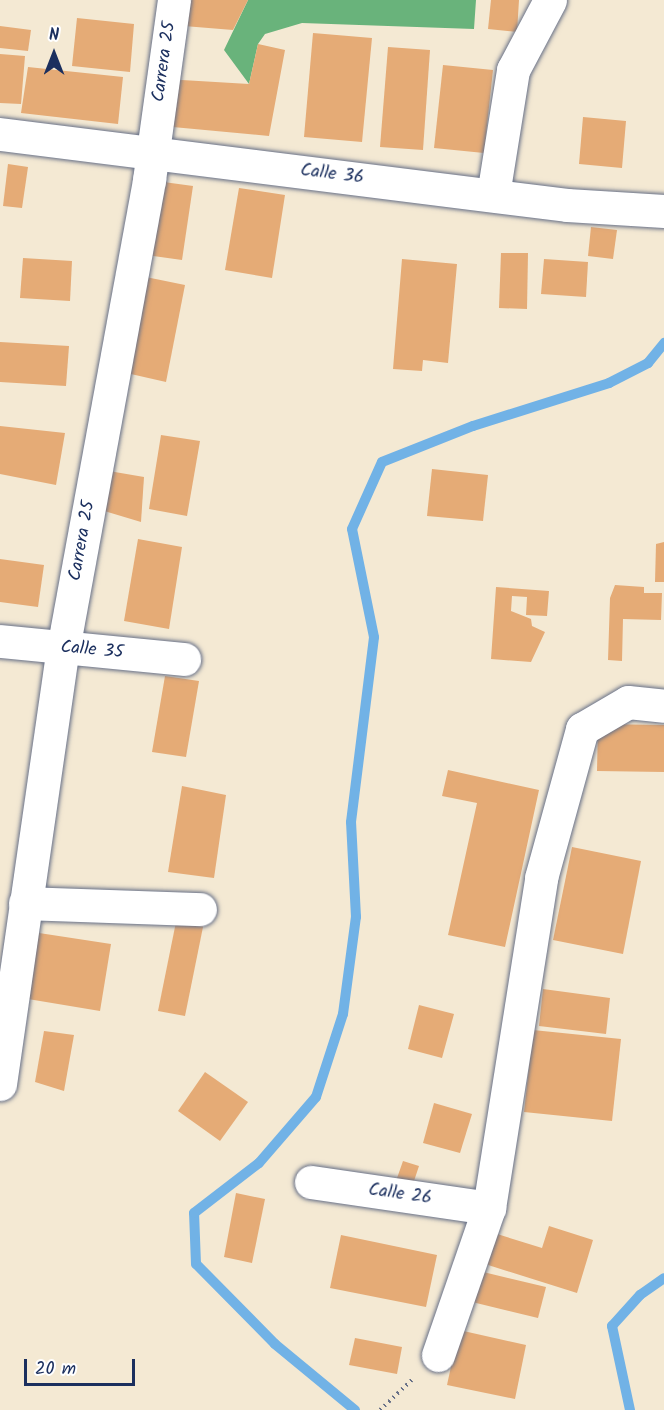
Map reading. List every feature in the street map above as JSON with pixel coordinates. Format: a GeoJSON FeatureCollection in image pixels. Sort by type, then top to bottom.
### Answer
{"type":"FeatureCollection","features":[{"type":"Feature","properties":{"kind":"street","name":"Carrera 25"},"geometry":{"type":"LineString","coordinates":[[0,1084],[63,649],[152,152],[174,0]]}},
{"type":"Feature","properties":{"kind":"street"},"geometry":{"type":"LineString","coordinates":[[493,195],[513,70],[550,0]]}},
{"type":"Feature","properties":{"kind":"street","name":"Calle 36"},"geometry":{"type":"LineString","coordinates":[[0,134],[567,205],[664,211]]}},
{"type":"Feature","properties":{"kind":"street","name":"Calle 35"},"geometry":{"type":"LineString","coordinates":[[0,641],[63,649],[184,659]]}},
{"type":"Feature","properties":{"kind":"street"},"geometry":{"type":"LineString","coordinates":[[438,1355],[489,1208],[547,855],[582,729],[628,702],[664,706]]}},
{"type":"Feature","properties":{"kind":"street"},"geometry":{"type":"LineString","coordinates":[[25,903],[200,909]]}},
{"type":"Feature","properties":{"kind":"street","name":"Calle 26"},"geometry":{"type":"LineString","coordinates":[[311,1182],[489,1208]]}},
{"type":"Feature","properties":{"kind":"path"},"geometry":{"type":"LineString","coordinates":[[380,1410],[438,1355]]}},
{"type":"Feature","properties":{"kind":"green space"},"geometry":{"type":"Polygon","coordinates":[[[248,0],[476,0],[474,29],[302,23],[265,34],[258,44],[249,84],[224,50],[248,0]]]}},
{"type":"Feature","properties":{"kind":"building"},"geometry":{"type":"Polygon","coordinates":[[[186,0],[248,0],[233,30],[184,26],[186,0]]]}},
{"type":"Feature","properties":{"kind":"building"},"geometry":{"type":"Polygon","coordinates":[[[491,0],[519,0],[517,32],[488,29],[491,0]]]}},
{"type":"Feature","properties":{"kind":"building"},"geometry":{"type":"Polygon","coordinates":[[[77,18],[134,24],[130,72],[72,66],[77,18]]]}},
{"type":"Feature","properties":{"kind":"building"},"geometry":{"type":"Polygon","coordinates":[[[0,26],[31,30],[28,51],[0,48],[0,26]]]}},
{"type":"Feature","properties":{"kind":"building"},"geometry":{"type":"Polygon","coordinates":[[[313,33],[372,38],[362,142],[304,137],[313,33]]]}},
{"type":"Feature","properties":{"kind":"building"},"geometry":{"type":"Polygon","coordinates":[[[258,44],[285,50],[269,136],[162,126],[165,79],[249,84],[258,44]]]}},
{"type":"Feature","properties":{"kind":"building"},"geometry":{"type":"Polygon","coordinates":[[[388,47],[430,50],[423,150],[380,147],[388,47]]]}},
{"type":"Feature","properties":{"kind":"building"},"geometry":{"type":"Polygon","coordinates":[[[0,54],[25,56],[21,104],[0,103],[0,54]]]}},
{"type":"Feature","properties":{"kind":"building"},"geometry":{"type":"Polygon","coordinates":[[[443,65],[493,70],[484,153],[434,148],[443,65]]]}},
{"type":"Feature","properties":{"kind":"building"},"geometry":{"type":"Polygon","coordinates":[[[28,67],[123,77],[118,124],[21,113],[28,67]]]}},
{"type":"Feature","properties":{"kind":"building"},"geometry":{"type":"Polygon","coordinates":[[[583,117],[626,121],[622,168],[579,164],[583,117]]]}},
{"type":"Feature","properties":{"kind":"building"},"geometry":{"type":"Polygon","coordinates":[[[8,164],[28,167],[22,208],[3,206],[8,164]]]}},
{"type":"Feature","properties":{"kind":"building"},"geometry":{"type":"Polygon","coordinates":[[[149,180],[193,186],[182,260],[139,254],[149,180]]]}},
{"type":"Feature","properties":{"kind":"building"},"geometry":{"type":"Polygon","coordinates":[[[239,188],[285,195],[272,278],[225,270],[239,188]]]}},
{"type":"Feature","properties":{"kind":"building"},"geometry":{"type":"Polygon","coordinates":[[[591,227],[617,230],[613,259],[588,256],[591,227]]]}},
{"type":"Feature","properties":{"kind":"building"},"geometry":{"type":"Polygon","coordinates":[[[501,253],[528,253],[527,309],[499,308],[501,253]]]}},
{"type":"Feature","properties":{"kind":"building"},"geometry":{"type":"Polygon","coordinates":[[[23,258],[72,261],[70,301],[20,298],[23,258]]]}},
{"type":"Feature","properties":{"kind":"building"},"geometry":{"type":"Polygon","coordinates":[[[402,259],[457,264],[448,363],[423,360],[422,371],[393,369],[402,259]]]}},
{"type":"Feature","properties":{"kind":"building"},"geometry":{"type":"Polygon","coordinates":[[[544,259],[588,262],[586,297],[541,294],[544,259]]]}},
{"type":"Feature","properties":{"kind":"building"},"geometry":{"type":"Polygon","coordinates":[[[141,276],[185,285],[166,382],[122,372],[141,276]]]}},
{"type":"Feature","properties":{"kind":"building"},"geometry":{"type":"Polygon","coordinates":[[[0,342],[69,346],[66,386],[0,382],[0,342]]]}},
{"type":"Feature","properties":{"kind":"building"},"geometry":{"type":"Polygon","coordinates":[[[0,426],[65,433],[56,485],[0,474],[0,426]]]}},
{"type":"Feature","properties":{"kind":"building"},"geometry":{"type":"Polygon","coordinates":[[[161,435],[200,441],[187,516],[149,509],[161,435]]]}},
{"type":"Feature","properties":{"kind":"building"},"geometry":{"type":"Polygon","coordinates":[[[432,469],[488,475],[483,521],[427,516],[432,469]]]}},
{"type":"Feature","properties":{"kind":"building"},"geometry":{"type":"Polygon","coordinates":[[[109,471],[144,477],[141,522],[101,510],[109,471]]]}},
{"type":"Feature","properties":{"kind":"building"},"geometry":{"type":"Polygon","coordinates":[[[138,539],[182,547],[169,629],[124,621],[138,539]]]}},
{"type":"Feature","properties":{"kind":"building"},"geometry":{"type":"Polygon","coordinates":[[[664,542],[664,582],[655,582],[656,544],[664,542]]]}},
{"type":"Feature","properties":{"kind":"building"},"geometry":{"type":"Polygon","coordinates":[[[0,559],[44,565],[38,607],[0,602],[0,559]]]}},
{"type":"Feature","properties":{"kind":"building"},"geometry":{"type":"Polygon","coordinates":[[[615,585],[644,587],[644,593],[662,593],[661,620],[623,619],[622,661],[608,660],[610,598],[615,585]]]}},
{"type":"Feature","properties":{"kind":"building"},"geometry":{"type":"Polygon","coordinates":[[[496,587],[549,591],[547,616],[526,615],[527,597],[512,596],[511,611],[531,619],[532,626],[545,632],[531,662],[491,659],[496,587]]]}},
{"type":"Feature","properties":{"kind":"building"},"geometry":{"type":"Polygon","coordinates":[[[165,676],[199,681],[186,757],[152,752],[165,676]]]}},
{"type":"Feature","properties":{"kind":"building"},"geometry":{"type":"Polygon","coordinates":[[[598,724],[664,725],[664,772],[597,771],[598,724]]]}},
{"type":"Feature","properties":{"kind":"building"},"geometry":{"type":"Polygon","coordinates":[[[448,770],[539,790],[505,947],[448,935],[477,803],[442,796],[448,770]]]}},
{"type":"Feature","properties":{"kind":"building"},"geometry":{"type":"Polygon","coordinates":[[[182,786],[226,795],[214,878],[168,872],[182,786]]]}},
{"type":"Feature","properties":{"kind":"building"},"geometry":{"type":"Polygon","coordinates":[[[572,847],[641,861],[623,954],[553,940],[572,847]]]}},
{"type":"Feature","properties":{"kind":"building"},"geometry":{"type":"Polygon","coordinates":[[[177,917],[204,922],[185,1016],[158,1011],[177,917]]]}},
{"type":"Feature","properties":{"kind":"building"},"geometry":{"type":"Polygon","coordinates":[[[26,931],[111,944],[100,1011],[16,997],[26,931]]]}},
{"type":"Feature","properties":{"kind":"building"},"geometry":{"type":"Polygon","coordinates":[[[543,989],[610,998],[606,1034],[539,1026],[543,989]]]}},
{"type":"Feature","properties":{"kind":"building"},"geometry":{"type":"Polygon","coordinates":[[[419,1005],[454,1014],[442,1058],[408,1049],[419,1005]]]}},
{"type":"Feature","properties":{"kind":"building"},"geometry":{"type":"Polygon","coordinates":[[[533,1030],[621,1039],[612,1121],[524,1112],[533,1030]]]}},
{"type":"Feature","properties":{"kind":"building"},"geometry":{"type":"Polygon","coordinates":[[[44,1031],[74,1035],[64,1091],[35,1082],[44,1031]]]}},
{"type":"Feature","properties":{"kind":"building"},"geometry":{"type":"Polygon","coordinates":[[[205,1072],[248,1102],[220,1141],[178,1111],[205,1072]]]}},
{"type":"Feature","properties":{"kind":"building"},"geometry":{"type":"Polygon","coordinates":[[[434,1103],[472,1114],[460,1153],[423,1143],[434,1103]]]}},
{"type":"Feature","properties":{"kind":"building"},"geometry":{"type":"Polygon","coordinates":[[[403,1161],[419,1166],[412,1187],[396,1181],[403,1161]]]}},
{"type":"Feature","properties":{"kind":"building"},"geometry":{"type":"Polygon","coordinates":[[[236,1193],[265,1199],[252,1263],[224,1257],[236,1193]]]}},
{"type":"Feature","properties":{"kind":"building"},"geometry":{"type":"Polygon","coordinates":[[[549,1226],[593,1240],[577,1293],[485,1264],[494,1233],[542,1248],[549,1226]]]}},
{"type":"Feature","properties":{"kind":"building"},"geometry":{"type":"Polygon","coordinates":[[[341,1235],[437,1255],[426,1307],[330,1288],[341,1235]]]}},
{"type":"Feature","properties":{"kind":"building"},"geometry":{"type":"Polygon","coordinates":[[[475,1270],[546,1287],[538,1318],[468,1301],[475,1270]]]}},
{"type":"Feature","properties":{"kind":"building"},"geometry":{"type":"Polygon","coordinates":[[[459,1330],[526,1345],[515,1399],[447,1385],[459,1330]]]}},
{"type":"Feature","properties":{"kind":"building"},"geometry":{"type":"Polygon","coordinates":[[[355,1338],[402,1347],[397,1374],[349,1365],[355,1338]]]}},
{"type":"Feature","properties":{"kind":"waterway"},"geometry":{"type":"LineString","coordinates":[[355,1410],[275,1344],[196,1264],[194,1213],[259,1163],[316,1097],[343,1014],[356,917],[351,822],[374,637],[352,529],[382,462],[473,426],[609,383],[648,363],[664,343]]}},
{"type":"Feature","properties":{"kind":"waterway"},"geometry":{"type":"LineString","coordinates":[[630,1410],[612,1326],[640,1295],[664,1278]]}}]}
